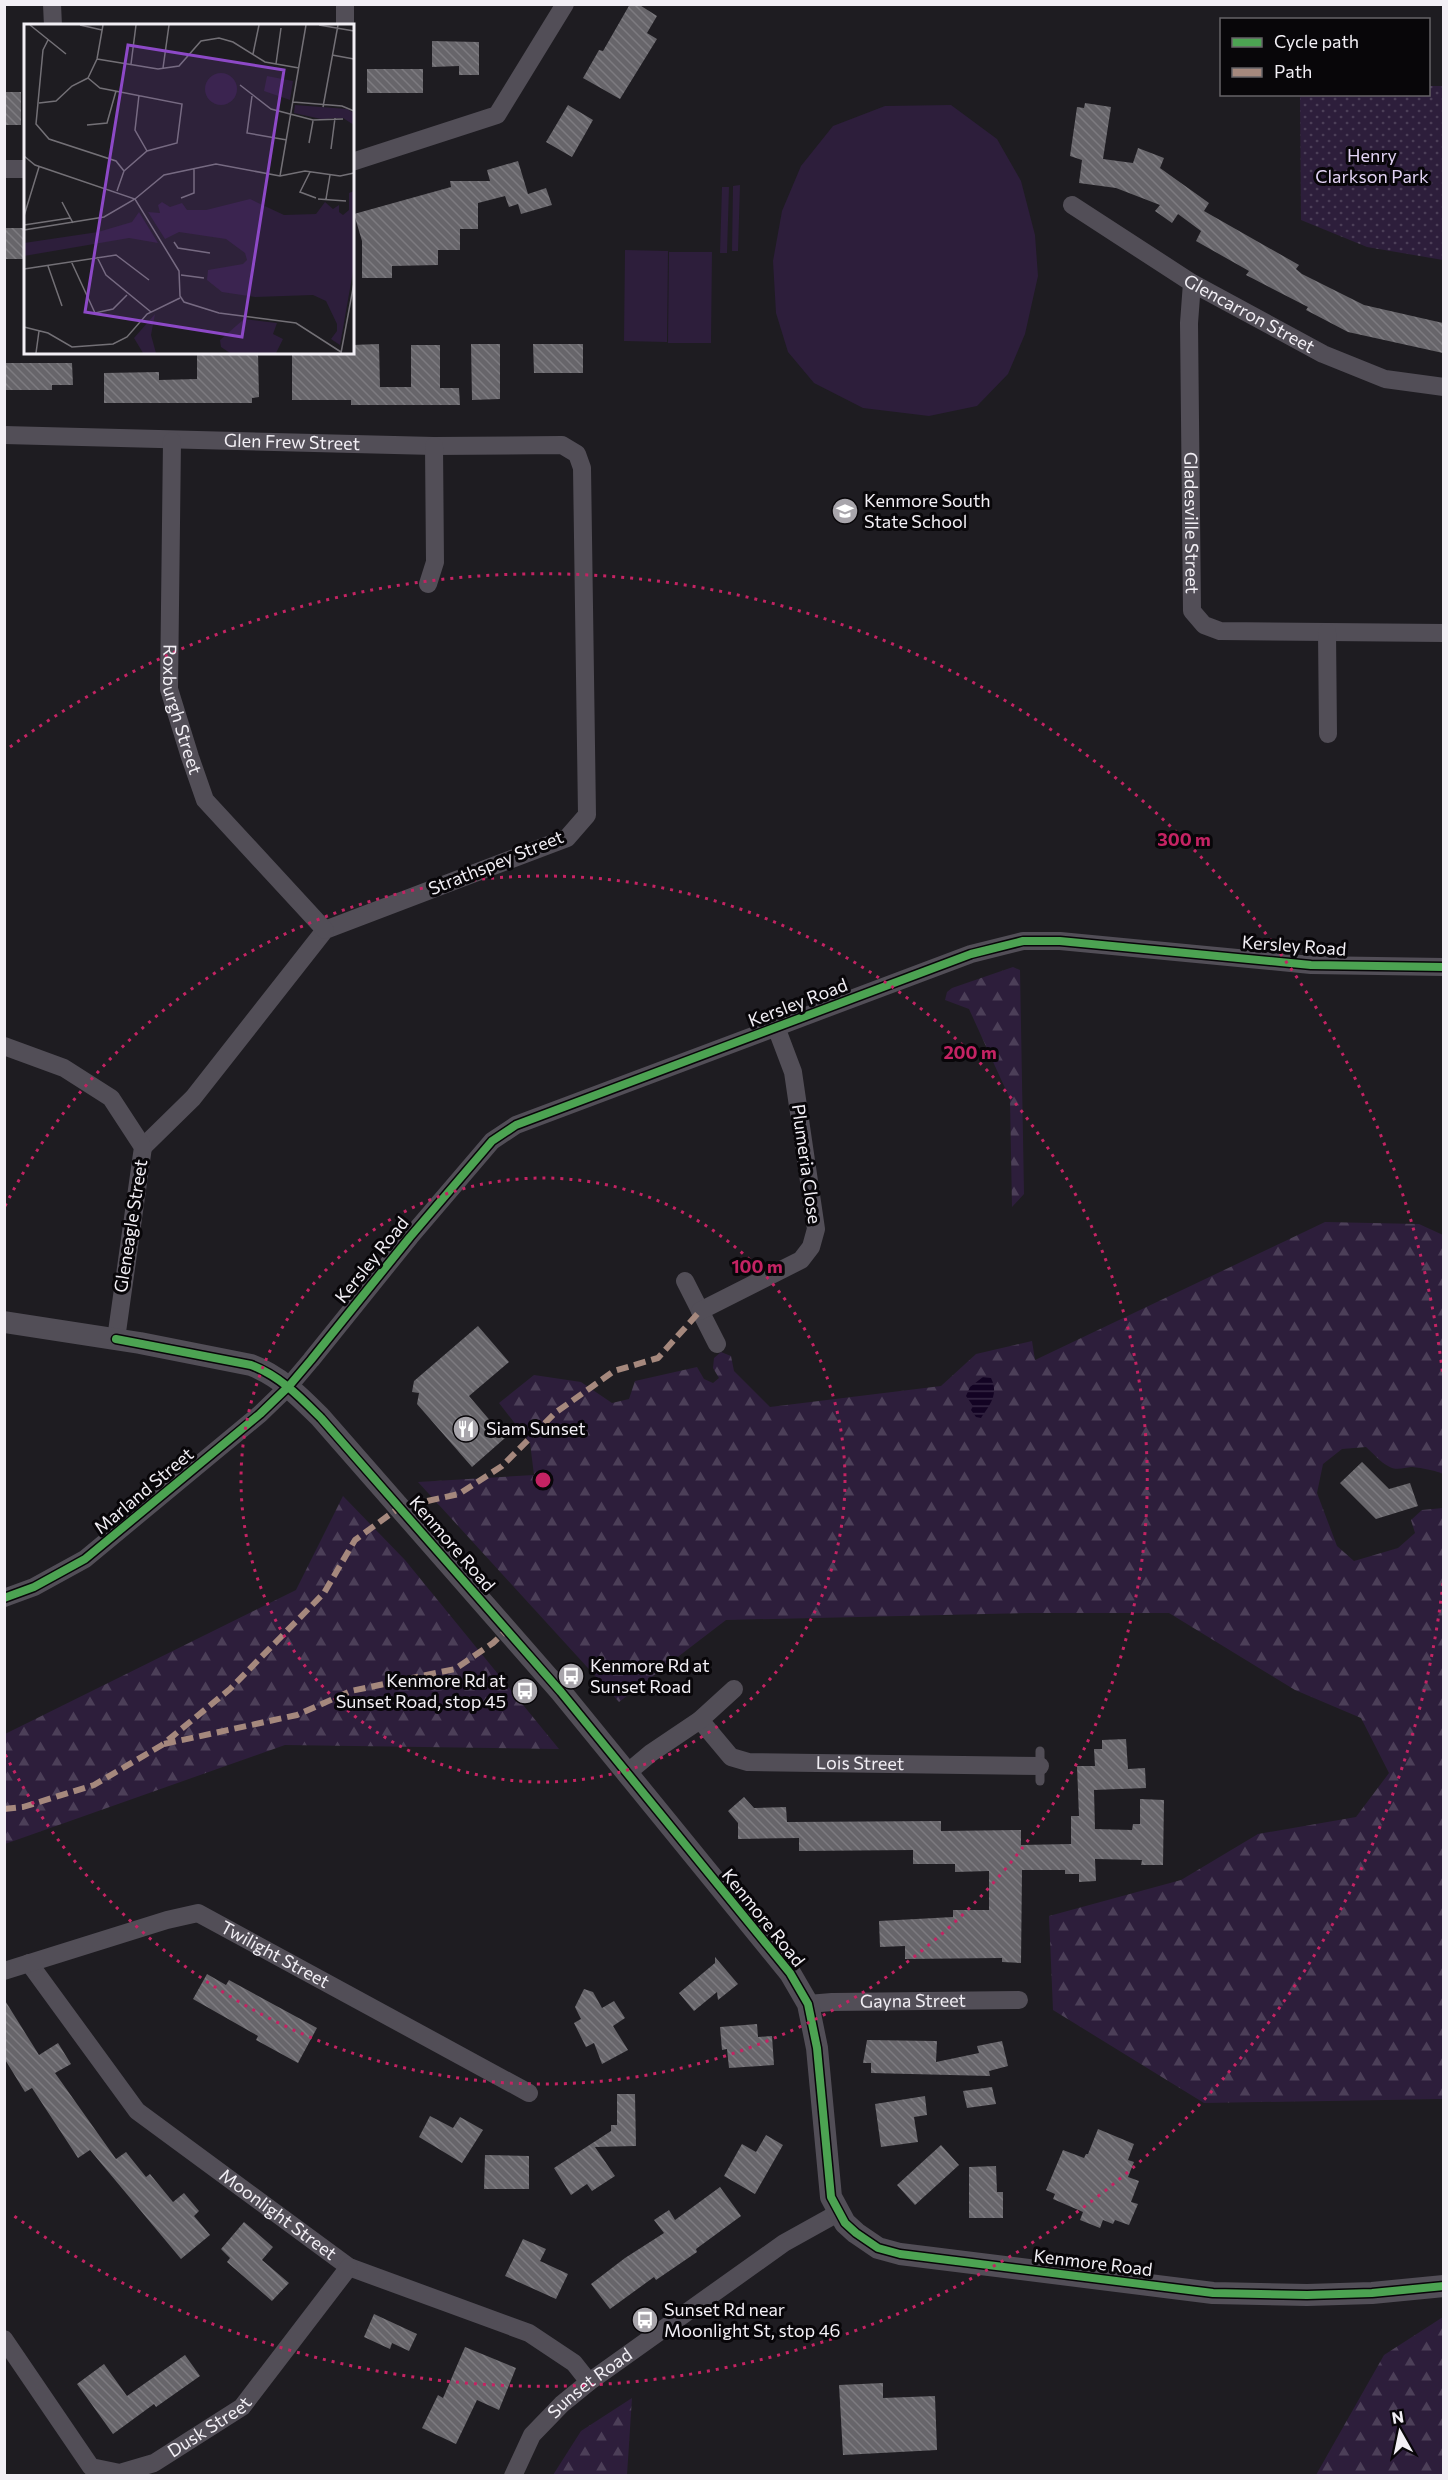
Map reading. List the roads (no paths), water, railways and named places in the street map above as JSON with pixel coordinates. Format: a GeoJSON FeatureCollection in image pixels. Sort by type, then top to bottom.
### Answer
{"type":"FeatureCollection","features":[{"type":"Feature","properties":{"kind":"street"},"geometry":{"type":"LineString","coordinates":[[52,4],[52,24]]}},
{"type":"Feature","properties":{"kind":"street"},"geometry":{"type":"LineString","coordinates":[[345,4],[345,24]]}},
{"type":"Feature","properties":{"kind":"street"},"geometry":{"type":"LineString","coordinates":[[354,161],[496,115],[565,4]]}},
{"type":"Feature","properties":{"kind":"street"},"geometry":{"type":"LineString","coordinates":[[4,169],[24,169]]}},
{"type":"Feature","properties":{"kind":"street","name":"Glencarron Street"},"geometry":{"type":"LineString","coordinates":[[1072,205],[1192,283],[1323,354],[1385,379],[1443,387]]}},
{"type":"Feature","properties":{"kind":"street","name":"Gladesville Street"},"geometry":{"type":"LineString","coordinates":[[1192,283],[1189,323],[1192,611],[1204,625],[1220,631],[1443,633]]}},
{"type":"Feature","properties":{"kind":"street","name":"Glen Frew Street"},"geometry":{"type":"LineString","coordinates":[[4,435],[434,446],[562,445],[577,454]]}},
{"type":"Feature","properties":{"kind":"street","name":"Roxburgh Street"},"geometry":{"type":"LineString","coordinates":[[172,441],[169,689],[190,757],[205,800],[325,930]]}},
{"type":"Feature","properties":{"kind":"street"},"geometry":{"type":"LineString","coordinates":[[428,584],[435,562],[434,446]]}},
{"type":"Feature","properties":{"kind":"street","name":"Strathspey Street"},"geometry":{"type":"LineString","coordinates":[[325,930],[567,838],[587,815],[582,468],[577,454]]}},
{"type":"Feature","properties":{"kind":"street"},"geometry":{"type":"LineString","coordinates":[[1327,632],[1328,734]]}},
{"type":"Feature","properties":{"kind":"street"},"geometry":{"type":"LineString","coordinates":[[143,1147],[193,1098],[325,930]]}},
{"type":"Feature","properties":{"kind":"street","name":"Kersley Road"},"geometry":{"type":"LineString","coordinates":[[289,1386],[410,1237],[492,1141],[516,1125],[971,954],[1023,941],[1060,941],[1311,965],[1443,967]]}},
{"type":"Feature","properties":{"kind":"street","name":"Plumeria Close"},"geometry":{"type":"LineString","coordinates":[[700,1311],[801,1260],[811,1247],[816,1228],[793,1072],[776,1027]]}},
{"type":"Feature","properties":{"kind":"street","name":"Gleneagle Street"},"geometry":{"type":"LineString","coordinates":[[4,1046],[64,1068],[111,1098],[143,1147],[116,1339]]}},
{"type":"Feature","properties":{"kind":"street"},"geometry":{"type":"LineString","coordinates":[[686,1281],[717,1344]]}},
{"type":"Feature","properties":{"kind":"street","name":"Kenmore Road"},"geometry":{"type":"LineString","coordinates":[[4,1322],[116,1339],[252,1365],[263,1369],[289,1386],[321,1418],[508,1629],[790,1973],[808,2004],[817,2048],[831,2197],[845,2223],[864,2240],[878,2248],[900,2254],[1213,2293],[1318,2295],[1372,2293],[1443,2286]]}},
{"type":"Feature","properties":{"kind":"street","name":"Marland Street"},"geometry":{"type":"LineString","coordinates":[[4,1598],[34,1587],[85,1559],[260,1414],[289,1386]]}},
{"type":"Feature","properties":{"kind":"street"},"geometry":{"type":"LineString","coordinates":[[626,1774],[651,1753],[700,1720],[734,1689]]}},
{"type":"Feature","properties":{"kind":"street","name":"Lois Street"},"geometry":{"type":"LineString","coordinates":[[700,1720],[731,1757],[748,1762],[1040,1766]]}},
{"type":"Feature","properties":{"kind":"street","name":"Twilight Street"},"geometry":{"type":"LineString","coordinates":[[4,1971],[167,1920],[198,1913],[530,2093]]}},
{"type":"Feature","properties":{"kind":"street","name":"Moonlight Street"},"geometry":{"type":"LineString","coordinates":[[29,1963],[137,2111],[349,2266],[529,2333],[574,2363],[589,2382]]}},
{"type":"Feature","properties":{"kind":"street","name":"Gayna Street"},"geometry":{"type":"LineString","coordinates":[[808,2004],[1020,2000]]}},
{"type":"Feature","properties":{"kind":"street","name":"Sunset Road"},"geometry":{"type":"LineString","coordinates":[[513,2475],[532,2435],[562,2403],[784,2243],[838,2213]]}},
{"type":"Feature","properties":{"kind":"street","name":"Dusk Street"},"geometry":{"type":"LineString","coordinates":[[4,2339],[91,2467],[120,2473],[154,2463],[242,2408],[349,2266]]}},
{"type":"Feature","properties":{"kind":"place","name":"Kenmore South State School"},"geometry":{"type":"Point","coordinates":[845,511]}},
{"type":"Feature","properties":{"kind":"place","name":"Siam Sunset"},"geometry":{"type":"Point","coordinates":[466,1429]}},
{"type":"Feature","properties":{"kind":"place","name":"Kenmore Rd at Sunset Road"},"geometry":{"type":"Point","coordinates":[571,1676]}},
{"type":"Feature","properties":{"kind":"place","name":"Kenmore Rd at Sunset Road, stop 45"},"geometry":{"type":"Point","coordinates":[525,1691]}},
{"type":"Feature","properties":{"kind":"place","name":"Sunset Rd near Moonlight St, stop 46"},"geometry":{"type":"Point","coordinates":[645,2320]}},
{"type":"Feature","properties":{"kind":"park label","name":"Henry Clarkson Park"},"geometry":{"type":"Point","coordinates":[1372,166]}}]}
